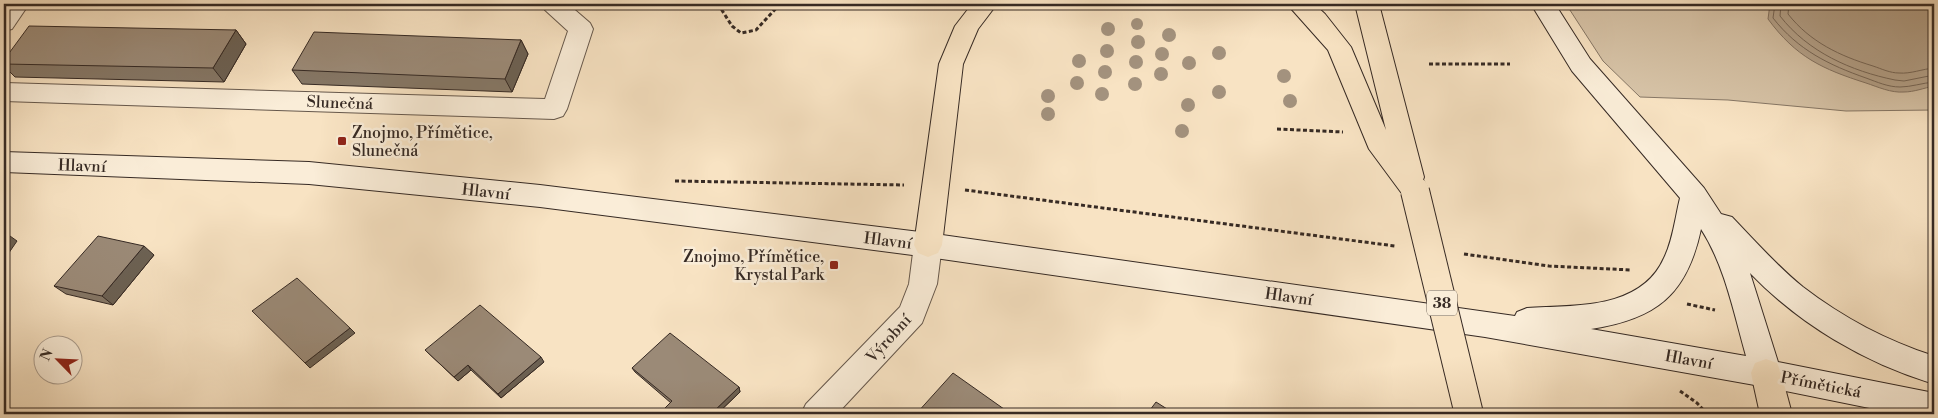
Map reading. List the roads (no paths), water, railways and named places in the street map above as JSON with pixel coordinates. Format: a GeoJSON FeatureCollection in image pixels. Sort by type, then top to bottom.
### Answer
{"type":"FeatureCollection","features":[{"type":"Feature","properties":{"kind":"main road"},"geometry":{"type":"LineString","coordinates":[[4,23],[17,4]]}},
{"type":"Feature","properties":{"kind":"main road","name":"Slunečná"},"geometry":{"type":"LineString","coordinates":[[5,92],[554,109],[581,29],[553,4]]}},
{"type":"Feature","properties":{"kind":"main road"},"geometry":{"type":"LineString","coordinates":[[928,245],[951,64],[967,26],[985,4]]}},
{"type":"Feature","properties":{"kind":"main road"},"geometry":{"type":"LineString","coordinates":[[1299,4],[1317,20],[1339,47],[1378,142],[1414,189]]}},
{"type":"Feature","properties":{"kind":"main road","name":"38"},"geometry":{"type":"LineString","coordinates":[[1367,4],[1469,414]]}},
{"type":"Feature","properties":{"kind":"main road"},"geometry":{"type":"LineString","coordinates":[[1543,4],[1581,64],[1694,196],[1769,274],[1812,310],[1848,332],[1882,350],[1934,370]]}},
{"type":"Feature","properties":{"kind":"main road","name":"Hlavní"},"geometry":{"type":"LineString","coordinates":[[4,162],[309,173],[540,196],[928,245],[1486,324],[1766,373]]}},
{"type":"Feature","properties":{"kind":"main road"},"geometry":{"type":"LineString","coordinates":[[1486,324],[1603,315],[1625,309],[1645,300],[1662,286],[1671,274],[1678,259],[1694,196]]}},
{"type":"Feature","properties":{"kind":"main road"},"geometry":{"type":"LineString","coordinates":[[1694,196],[1720,234],[1740,285],[1776,414]]}},
{"type":"Feature","properties":{"kind":"main road","name":"Výrobní"},"geometry":{"type":"LineString","coordinates":[[817,414],[912,314],[923,284],[928,245]]}},
{"type":"Feature","properties":{"kind":"main road","name":"Přímětická"},"geometry":{"type":"LineString","coordinates":[[1766,373],[1934,407]]}},
{"type":"Feature","properties":{"kind":"water"},"geometry":{"type":"Polygon","coordinates":[[[1770,4],[1934,4],[1934,86],[1912,91],[1894,92],[1823,67],[1800,52],[1778,32],[1768,19],[1770,4]]]}},
{"type":"Feature","properties":{"kind":"place","name":"Znojmo, Přímětice, Slunečná"},"geometry":{"type":"Point","coordinates":[342,141]}},
{"type":"Feature","properties":{"kind":"place","name":"Znojmo, Přímětice, Krystal Park"},"geometry":{"type":"Point","coordinates":[834,265]}}]}
